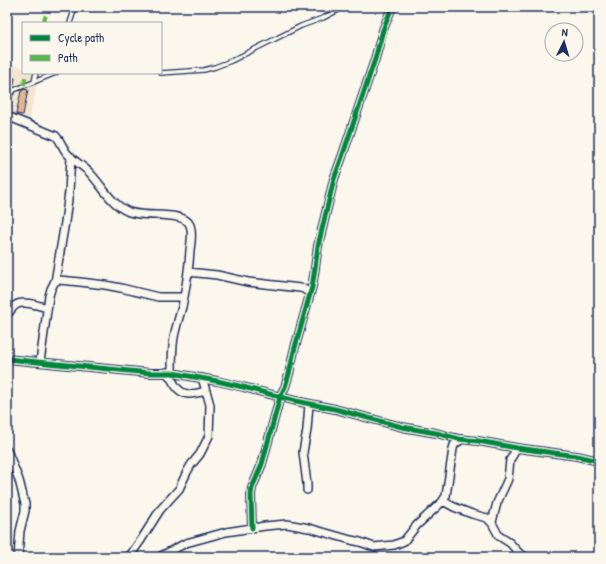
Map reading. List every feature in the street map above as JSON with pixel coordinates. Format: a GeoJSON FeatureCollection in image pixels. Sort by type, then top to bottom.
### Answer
{"type":"FeatureCollection","features":[{"type":"Feature","properties":{"kind":"street"},"geometry":{"type":"LineString","coordinates":[[252,528],[252,488],[263,459],[273,418],[289,374],[310,294],[318,246],[334,179],[392,7]]}},
{"type":"Feature","properties":{"kind":"street"},"geometry":{"type":"LineString","coordinates":[[7,116],[56,136],[66,152],[89,172],[113,200],[125,211],[140,214],[177,217],[184,219],[189,223],[191,236],[188,272],[184,297],[172,348],[169,373],[178,389],[183,394],[206,392]]}},
{"type":"Feature","properties":{"kind":"street"},"geometry":{"type":"LineString","coordinates":[[40,362],[51,289],[55,282],[65,222],[69,192],[71,157]]}},
{"type":"Feature","properties":{"kind":"street"},"geometry":{"type":"LineString","coordinates":[[188,272],[248,282],[300,288],[310,294]]}},
{"type":"Feature","properties":{"kind":"street"},"geometry":{"type":"LineString","coordinates":[[55,282],[60,280],[105,285],[158,297],[184,297]]}},
{"type":"Feature","properties":{"kind":"street"},"geometry":{"type":"LineString","coordinates":[[7,315],[15,305],[19,303],[48,308]]}},
{"type":"Feature","properties":{"kind":"street"},"geometry":{"type":"LineString","coordinates":[[7,359],[143,372],[169,373],[202,378],[343,411],[402,427],[462,439],[577,456],[599,461]]}},
{"type":"Feature","properties":{"kind":"street"},"geometry":{"type":"LineString","coordinates":[[129,557],[160,510],[179,489],[187,472],[200,454],[209,436],[210,405],[202,378]]}},
{"type":"Feature","properties":{"kind":"street"},"geometry":{"type":"LineString","coordinates":[[307,490],[303,452],[307,430],[309,404]]}},
{"type":"Feature","properties":{"kind":"street"},"geometry":{"type":"LineString","coordinates":[[158,557],[186,543],[226,532],[287,524],[310,528],[374,547],[394,545],[408,538],[417,525],[436,508],[446,496],[454,445],[462,439]]}},
{"type":"Feature","properties":{"kind":"street"},"geometry":{"type":"LineString","coordinates":[[492,522],[497,503],[508,479],[510,460],[517,448]]}},
{"type":"Feature","properties":{"kind":"street"},"geometry":{"type":"LineString","coordinates":[[7,450],[19,480],[25,504],[25,511],[20,531],[18,557]]}},
{"type":"Feature","properties":{"kind":"street"},"geometry":{"type":"LineString","coordinates":[[443,500],[454,507],[487,518],[492,522],[499,536],[510,543],[525,557]]}},
{"type":"Feature","properties":{"kind":"lane"},"geometry":{"type":"LineString","coordinates":[[70,22],[75,7]]}},
{"type":"Feature","properties":{"kind":"lane"},"geometry":{"type":"LineString","coordinates":[[162,73],[204,70],[215,67],[231,61],[301,26],[323,18],[344,7]]}},
{"type":"Feature","properties":{"kind":"lane"},"geometry":{"type":"LineString","coordinates":[[34,82],[36,74]]}},
{"type":"Feature","properties":{"kind":"lane"},"geometry":{"type":"LineString","coordinates":[[7,98],[14,90],[54,74]]}},
{"type":"Feature","properties":{"kind":"shaded area"},"geometry":{"type":"Polygon","coordinates":[[[7,63],[22,68],[22,74],[39,74],[28,126],[7,121],[7,63]]]}},
{"type":"Feature","properties":{"kind":"building"},"geometry":{"type":"Polygon","coordinates":[[[7,76],[15,78],[14,85],[7,84],[7,76]]]}},
{"type":"Feature","properties":{"kind":"building"},"geometry":{"type":"Polygon","coordinates":[[[25,89],[28,90],[23,115],[16,114],[21,91],[25,89]]]}},
{"type":"Feature","properties":{"kind":"marked path"},"geometry":{"type":"LineString","coordinates":[[43,22],[49,7]]}},
{"type":"Feature","properties":{"kind":"marked path"},"geometry":{"type":"LineString","coordinates":[[24,85],[26,74]]}},
{"type":"Feature","properties":{"kind":"cycle path"},"geometry":{"type":"LineString","coordinates":[[252,528],[252,488],[262,464],[280,397],[289,374],[312,287],[318,246],[334,179],[392,7]]}},
{"type":"Feature","properties":{"kind":"cycle path"},"geometry":{"type":"LineString","coordinates":[[7,359],[150,373],[172,373],[217,381],[296,401],[335,409],[402,427],[459,439],[577,456],[599,461]]}}]}
